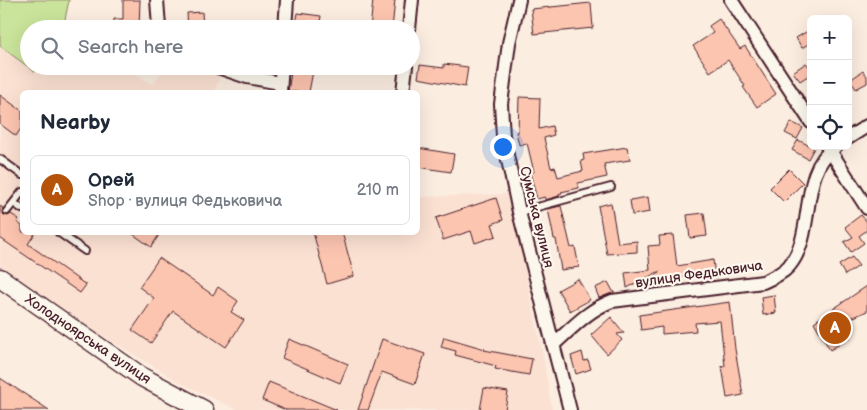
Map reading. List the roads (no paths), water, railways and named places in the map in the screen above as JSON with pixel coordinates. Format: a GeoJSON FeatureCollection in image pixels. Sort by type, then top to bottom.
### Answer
{"type":"FeatureCollection","features":[{"type":"Feature","properties":{"kind":"main road","name":"Холодноярська вулиця"},"geometry":{"type":"LineString","coordinates":[[0,278],[142,377],[204,410]]}},
{"type":"Feature","properties":{"kind":"street"},"geometry":{"type":"LineString","coordinates":[[157,0],[159,20]]}},
{"type":"Feature","properties":{"kind":"street"},"geometry":{"type":"LineString","coordinates":[[285,20],[287,0]]}},
{"type":"Feature","properties":{"kind":"street"},"geometry":{"type":"LineString","coordinates":[[410,20],[412,0]]}},
{"type":"Feature","properties":{"kind":"street","name":"Сумська вулиця"},"geometry":{"type":"LineString","coordinates":[[519,0],[509,44],[501,104],[504,143],[519,212],[570,410]]}},
{"type":"Feature","properties":{"kind":"street"},"geometry":{"type":"LineString","coordinates":[[732,0],[807,116]]}},
{"type":"Feature","properties":{"kind":"street"},"geometry":{"type":"LineString","coordinates":[[244,75],[280,88],[281,75]]}},
{"type":"Feature","properties":{"kind":"street"},"geometry":{"type":"LineString","coordinates":[[404,90],[405,75]]}},
{"type":"Feature","properties":{"kind":"street"},"geometry":{"type":"LineString","coordinates":[[852,135],[867,126]]}},
{"type":"Feature","properties":{"kind":"street","name":"вулиця Федьковича"},"geometry":{"type":"LineString","coordinates":[[553,345],[587,314],[612,301],[763,282],[776,277],[788,267],[795,257],[807,214],[812,184],[819,166],[830,150]]}},
{"type":"Feature","properties":{"kind":"street"},"geometry":{"type":"LineString","coordinates":[[832,150],[867,208]]}},
{"type":"Feature","properties":{"kind":"lane"},"geometry":{"type":"LineString","coordinates":[[0,159],[20,174]]}},
{"type":"Feature","properties":{"kind":"lane"},"geometry":{"type":"LineString","coordinates":[[519,212],[611,187]]}},
{"type":"Feature","properties":{"kind":"lane"},"geometry":{"type":"LineString","coordinates":[[7,211],[20,195]]}},
{"type":"Feature","properties":{"kind":"lane"},"geometry":{"type":"LineString","coordinates":[[14,204],[20,208]]}},
{"type":"Feature","properties":{"kind":"lane"},"geometry":{"type":"LineString","coordinates":[[62,235],[85,251]]}},
{"type":"Feature","properties":{"kind":"place","name":"Орей"},"geometry":{"type":"Point","coordinates":[835,328]}}]}
